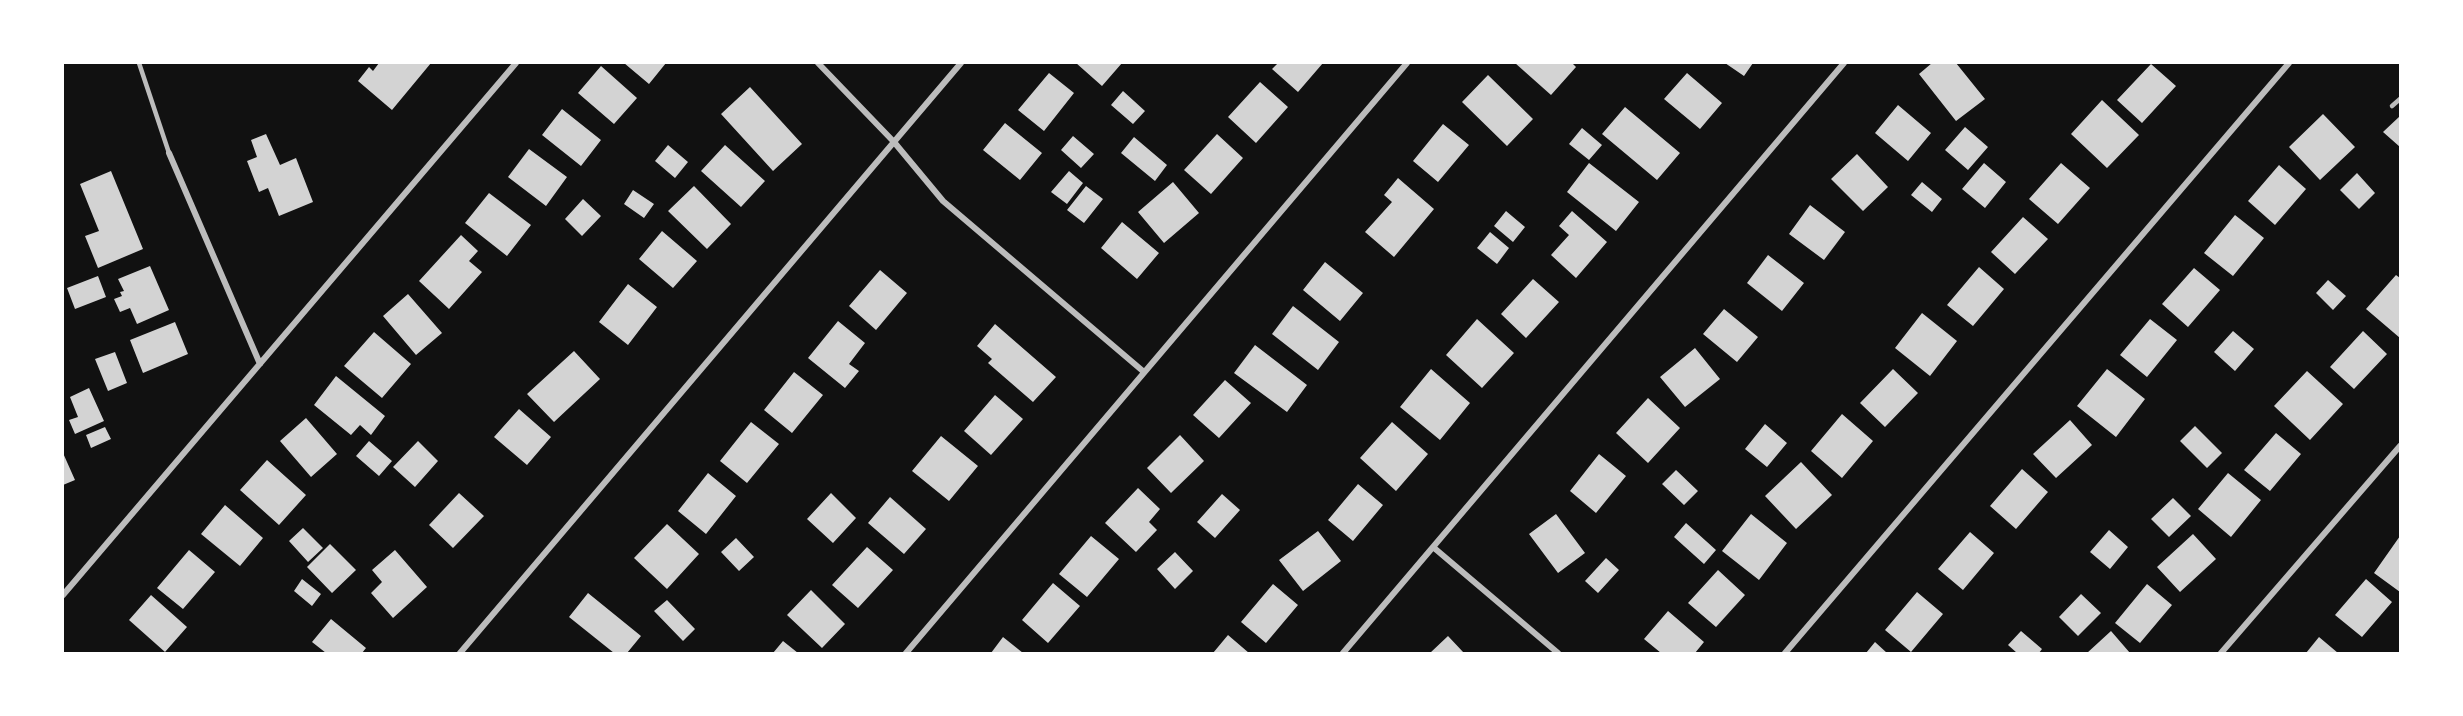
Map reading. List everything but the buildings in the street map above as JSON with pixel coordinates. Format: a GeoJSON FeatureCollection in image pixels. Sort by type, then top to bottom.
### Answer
{"type":"FeatureCollection","features":[{"type":"Feature","properties":{"kind":"street"},"geometry":{"type":"LineString","coordinates":[[63,595],[516,63]]}},
{"type":"Feature","properties":{"kind":"street"},"geometry":{"type":"LineString","coordinates":[[818,63],[894,142],[943,201],[1144,372]]}},
{"type":"Feature","properties":{"kind":"street"},"geometry":{"type":"LineString","coordinates":[[460,653],[961,63]]}},
{"type":"Feature","properties":{"kind":"street"},"geometry":{"type":"LineString","coordinates":[[906,653],[1407,63]]}},
{"type":"Feature","properties":{"kind":"street"},"geometry":{"type":"LineString","coordinates":[[1343,653],[1844,63]]}},
{"type":"Feature","properties":{"kind":"street"},"geometry":{"type":"LineString","coordinates":[[1785,653],[2289,63]]}},
{"type":"Feature","properties":{"kind":"street"},"geometry":{"type":"LineString","coordinates":[[170,153],[260,364]]}},
{"type":"Feature","properties":{"kind":"street"},"geometry":{"type":"LineString","coordinates":[[2222,653],[2400,446]]}},
{"type":"Feature","properties":{"kind":"street"},"geometry":{"type":"LineString","coordinates":[[1433,547],[1558,653]]}},
{"type":"Feature","properties":{"kind":"lane"},"geometry":{"type":"LineString","coordinates":[[139,63],[170,153]]}},
{"type":"Feature","properties":{"kind":"lane"},"geometry":{"type":"LineString","coordinates":[[2392,106],[2400,99]]}}]}
